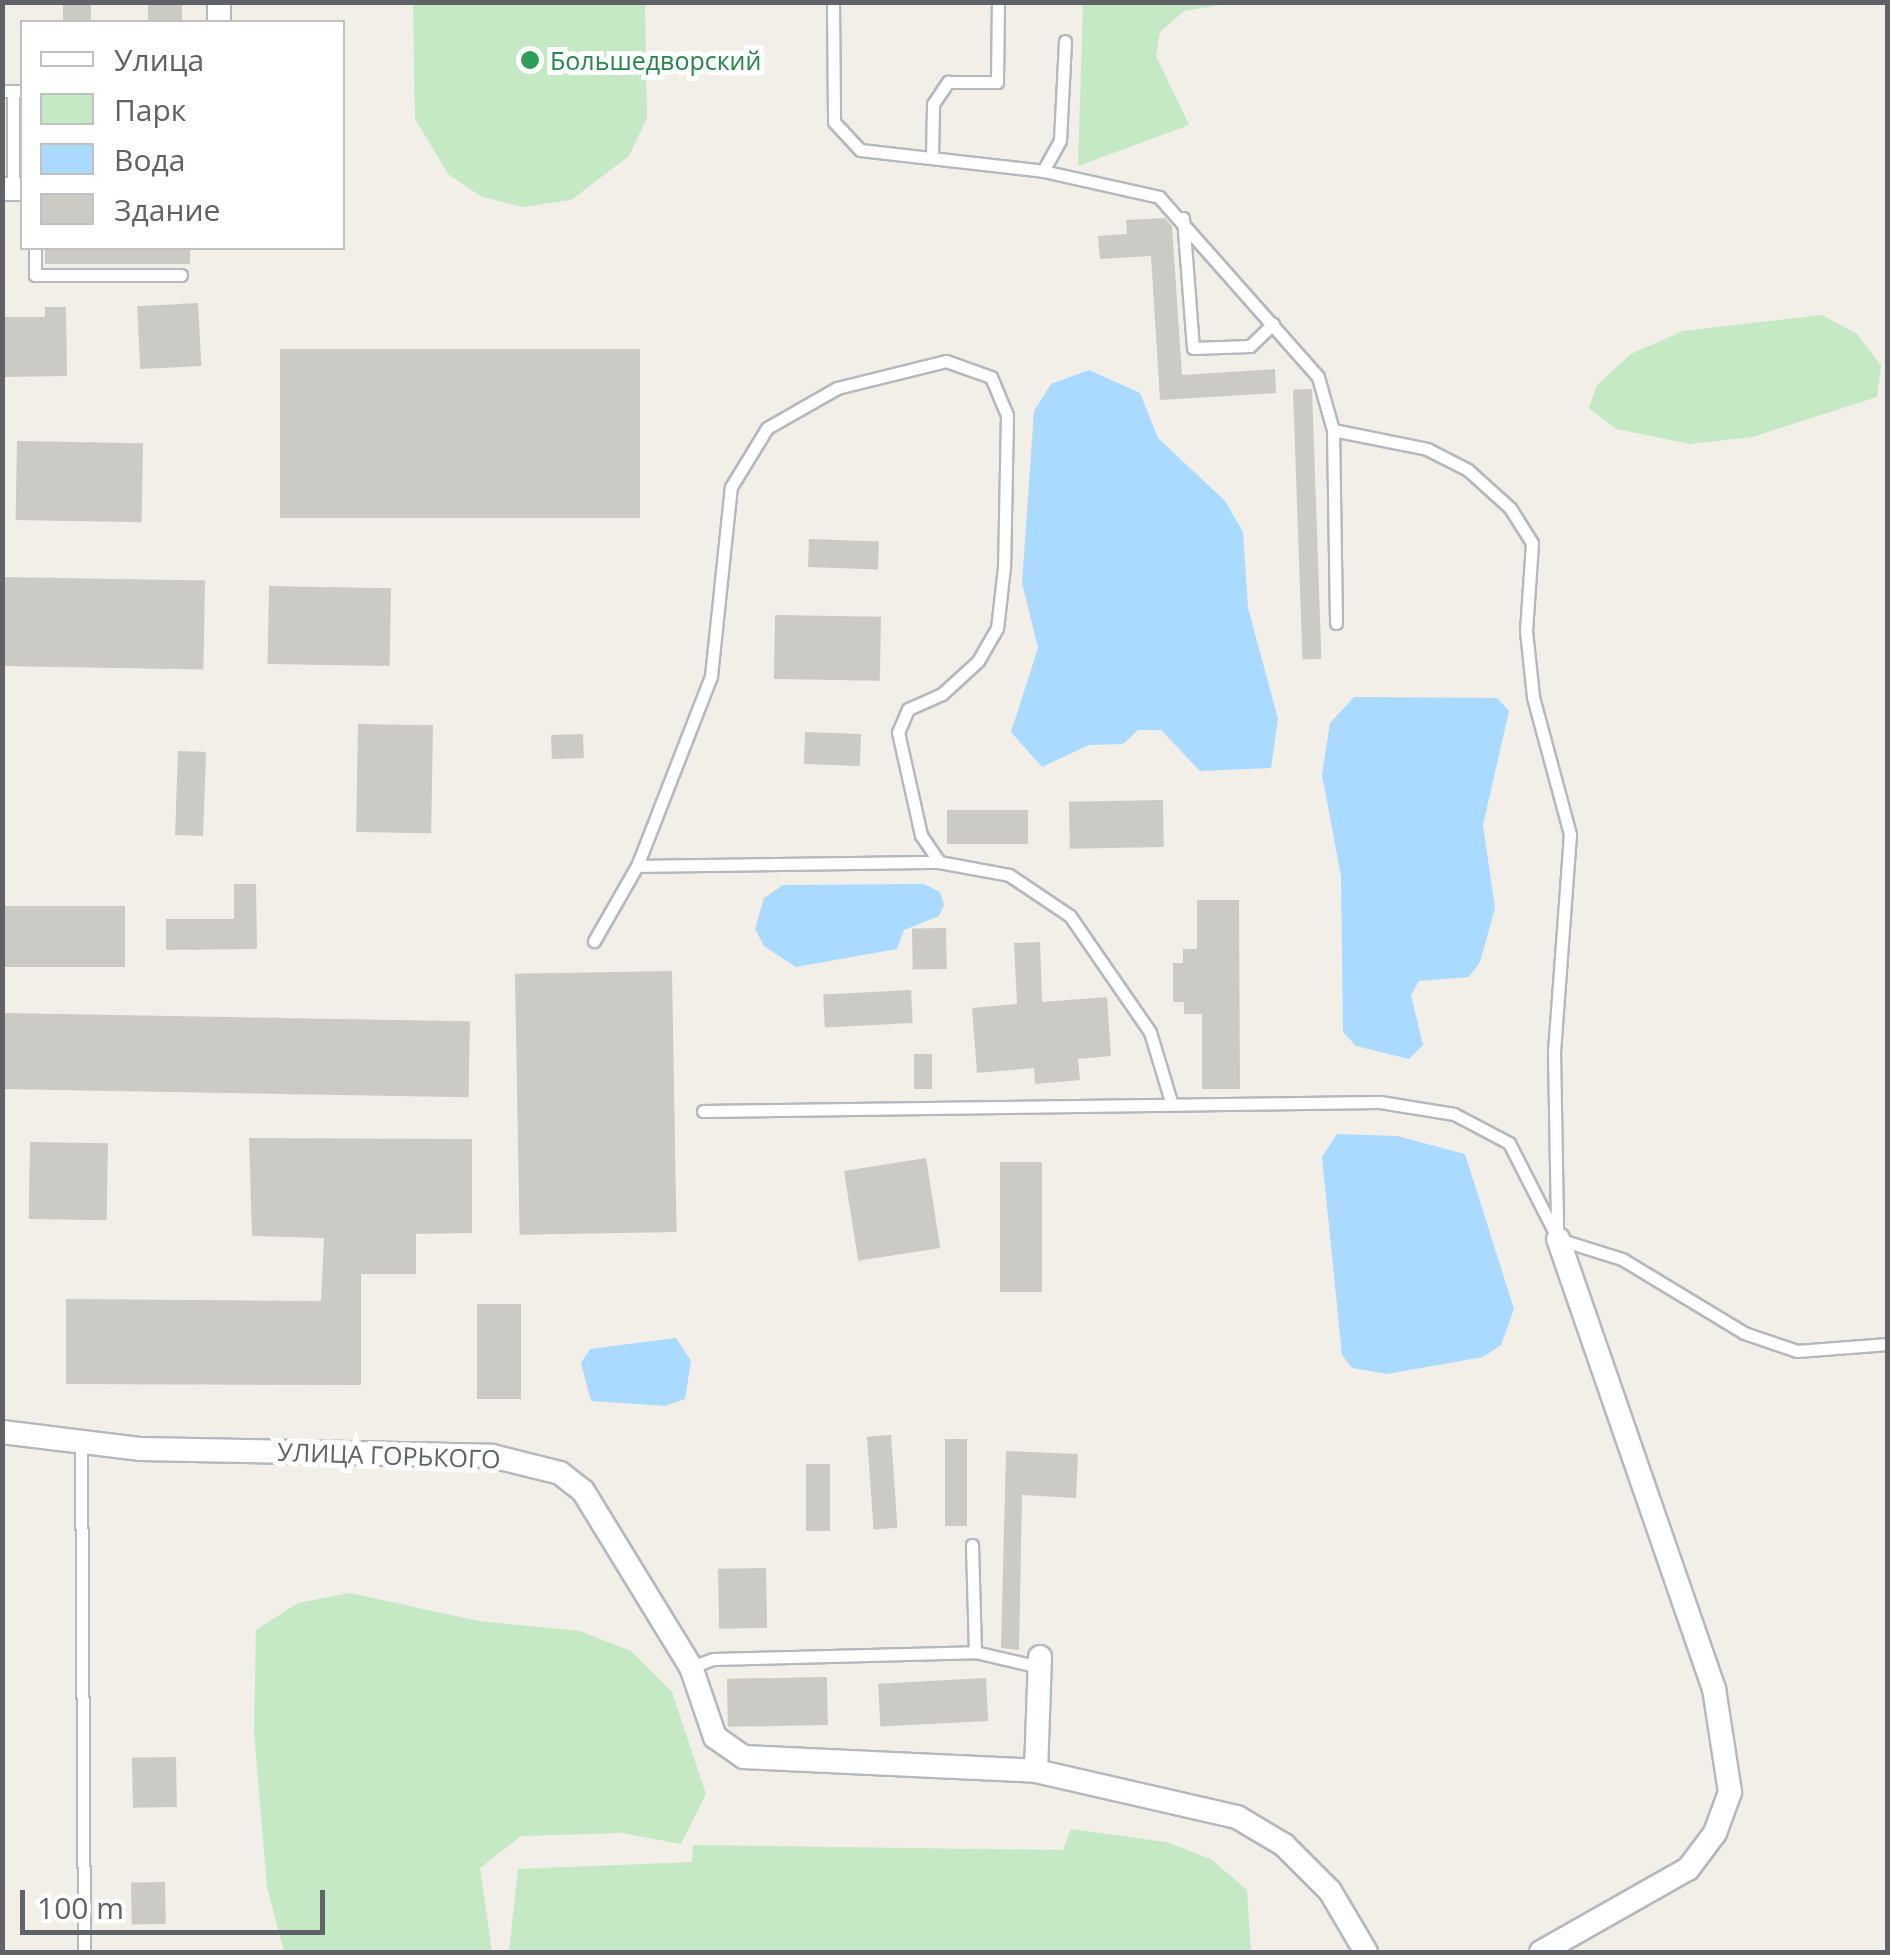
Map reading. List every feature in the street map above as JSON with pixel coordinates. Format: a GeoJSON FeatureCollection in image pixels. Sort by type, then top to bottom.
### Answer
{"type":"FeatureCollection","features":[{"type":"Feature","properties":{"kind":"street"},"geometry":{"type":"LineString","coordinates":[[1540,1952],[1688,1870],[1715,1833],[1730,1792],[1714,1689],[1558,1239]]}},
{"type":"Feature","properties":{"kind":"street","name":"УЛИЦА ГОРЬКОГО"},"geometry":{"type":"LineString","coordinates":[[2,1432],[81,1441],[492,1456],[542,1466],[583,1490],[691,1666],[715,1737],[744,1757],[1036,1771],[1237,1817],[1284,1845],[1330,1891],[1366,1952]]}},
{"type":"Feature","properties":{"kind":"street"},"geometry":{"type":"LineString","coordinates":[[1036,1771],[1040,1662]]}},
{"type":"Feature","properties":{"kind":"lane"},"geometry":{"type":"LineString","coordinates":[[833,2],[834,122],[860,150],[1043,171],[1159,197],[1183,218],[1318,377],[1333,430],[1336,623]]}},
{"type":"Feature","properties":{"kind":"lane"},"geometry":{"type":"LineString","coordinates":[[932,158],[932,104],[948,82],[997,82],[998,2]]}},
{"type":"Feature","properties":{"kind":"lane"},"geometry":{"type":"LineString","coordinates":[[1043,171],[1060,140],[1065,41]]}},
{"type":"Feature","properties":{"kind":"lane"},"geometry":{"type":"LineString","coordinates":[[13,91],[13,189]]}},
{"type":"Feature","properties":{"kind":"lane"},"geometry":{"type":"LineString","coordinates":[[1183,218],[1194,348],[1250,346],[1272,324]]}},
{"type":"Feature","properties":{"kind":"lane"},"geometry":{"type":"LineString","coordinates":[[35,250],[35,275],[182,274]]}},
{"type":"Feature","properties":{"kind":"lane"},"geometry":{"type":"LineString","coordinates":[[594,941],[637,866],[711,676],[731,488],[767,428],[837,388],[946,361],[991,377],[1007,415],[997,628],[978,661],[942,694],[908,709],[898,732],[922,835],[939,862]]}},
{"type":"Feature","properties":{"kind":"lane"},"geometry":{"type":"LineString","coordinates":[[1333,430],[1427,449],[1468,470],[1510,508],[1532,543],[1526,631],[1532,697],[1570,834],[1554,1052],[1558,1239]]}},
{"type":"Feature","properties":{"kind":"lane"},"geometry":{"type":"LineString","coordinates":[[637,866],[939,862],[1009,875],[1070,916],[1150,1032],[1172,1105]]}},
{"type":"Feature","properties":{"kind":"lane"},"geometry":{"type":"LineString","coordinates":[[703,1111],[1380,1102],[1454,1114],[1509,1142],[1558,1239],[1622,1259],[1744,1333],[1797,1351],[1888,1344]]}},
{"type":"Feature","properties":{"kind":"lane"},"geometry":{"type":"LineString","coordinates":[[81,1441],[84,1952]]}},
{"type":"Feature","properties":{"kind":"lane"},"geometry":{"type":"LineString","coordinates":[[972,1545],[975,1652]]}},
{"type":"Feature","properties":{"kind":"lane"},"geometry":{"type":"LineString","coordinates":[[691,1666],[713,1658],[975,1652],[1040,1662]]}},
{"type":"Feature","properties":{"kind":"green space","name":"Большедворский"},"geometry":{"type":"Polygon","coordinates":[[[413,3],[645,3],[647,118],[629,156],[571,200],[523,207],[482,197],[448,174],[415,119],[413,3]]]}},
{"type":"Feature","properties":{"kind":"green space"},"geometry":{"type":"Polygon","coordinates":[[[1083,3],[1233,3],[1184,11],[1160,32],[1156,56],[1189,125],[1078,166],[1083,3]]]}},
{"type":"Feature","properties":{"kind":"green space"},"geometry":{"type":"Polygon","coordinates":[[[1822,315],[1857,334],[1881,366],[1877,397],[1752,437],[1690,444],[1616,429],[1589,408],[1597,385],[1631,354],[1683,331],[1822,315]]]}},
{"type":"Feature","properties":{"kind":"green space"},"geometry":{"type":"Polygon","coordinates":[[[350,1593],[478,1621],[580,1631],[631,1651],[672,1692],[706,1794],[681,1844],[623,1833],[521,1836],[480,1868],[492,1952],[284,1952],[267,1887],[254,1732],[256,1630],[298,1603],[350,1593]]]}},
{"type":"Feature","properties":{"kind":"green space"},"geometry":{"type":"Polygon","coordinates":[[[1071,1829],[1166,1842],[1211,1859],[1247,1890],[1251,1952],[509,1952],[518,1869],[692,1862],[693,1845],[1063,1850],[1071,1829]]]}},
{"type":"Feature","properties":{"kind":"water"},"geometry":{"type":"Polygon","coordinates":[[[1089,370],[1140,393],[1158,438],[1225,501],[1243,532],[1248,608],[1278,719],[1271,768],[1200,771],[1161,730],[1138,730],[1123,744],[1089,745],[1042,767],[1011,732],[1038,648],[1022,583],[1034,411],[1051,384],[1089,370]]]}},
{"type":"Feature","properties":{"kind":"water"},"geometry":{"type":"Polygon","coordinates":[[[1354,697],[1497,698],[1509,711],[1483,825],[1495,908],[1480,962],[1469,977],[1419,981],[1411,995],[1423,1045],[1409,1059],[1356,1046],[1343,1032],[1341,876],[1322,775],[1330,723],[1354,697]]]}},
{"type":"Feature","properties":{"kind":"water"},"geometry":{"type":"Polygon","coordinates":[[[924,884],[940,892],[944,905],[939,916],[904,930],[897,949],[796,967],[764,946],[755,929],[764,898],[783,885],[924,884]]]}},
{"type":"Feature","properties":{"kind":"water"},"geometry":{"type":"Polygon","coordinates":[[[1337,1134],[1397,1136],[1465,1154],[1514,1309],[1501,1345],[1483,1357],[1387,1374],[1352,1368],[1342,1355],[1322,1157],[1337,1134]]]}},
{"type":"Feature","properties":{"kind":"water"},"geometry":{"type":"Polygon","coordinates":[[[676,1338],[691,1361],[685,1399],[665,1406],[591,1401],[581,1363],[590,1349],[676,1338]]]}},
{"type":"Feature","properties":{"kind":"building"},"geometry":{"type":"Polygon","coordinates":[[[63,2],[91,2],[91,20],[63,20],[63,2]]]}},
{"type":"Feature","properties":{"kind":"building"},"geometry":{"type":"Polygon","coordinates":[[[148,2],[182,2],[182,20],[148,20],[148,2]]]}},
{"type":"Feature","properties":{"kind":"building"},"geometry":{"type":"Polygon","coordinates":[[[1165,218],[1172,226],[1182,375],[1275,369],[1276,393],[1160,400],[1151,256],[1100,259],[1098,236],[1127,234],[1126,220],[1165,218]]]}},
{"type":"Feature","properties":{"kind":"building"},"geometry":{"type":"Polygon","coordinates":[[[45,250],[190,250],[190,264],[45,264],[45,250]]]}},
{"type":"Feature","properties":{"kind":"building"},"geometry":{"type":"Polygon","coordinates":[[[198,303],[201,366],[140,369],[137,306],[198,303]]]}},
{"type":"Feature","properties":{"kind":"building"},"geometry":{"type":"Polygon","coordinates":[[[45,307],[66,307],[67,376],[2,377],[2,317],[45,317],[45,307]]]}},
{"type":"Feature","properties":{"kind":"building"},"geometry":{"type":"Polygon","coordinates":[[[280,349],[640,349],[640,518],[280,518],[280,349]]]}},
{"type":"Feature","properties":{"kind":"building"},"geometry":{"type":"Polygon","coordinates":[[[1312,389],[1321,659],[1302,659],[1293,390],[1312,389]]]}},
{"type":"Feature","properties":{"kind":"building"},"geometry":{"type":"Polygon","coordinates":[[[17,441],[143,443],[142,522],[16,520],[17,441]]]}},
{"type":"Feature","properties":{"kind":"building"},"geometry":{"type":"Polygon","coordinates":[[[809,539],[879,541],[878,569],[808,567],[809,539]]]}},
{"type":"Feature","properties":{"kind":"building"},"geometry":{"type":"Polygon","coordinates":[[[2,577],[205,581],[203,670],[2,666],[2,577]]]}},
{"type":"Feature","properties":{"kind":"building"},"geometry":{"type":"Polygon","coordinates":[[[269,586],[391,588],[390,666],[268,664],[269,586]]]}},
{"type":"Feature","properties":{"kind":"building"},"geometry":{"type":"Polygon","coordinates":[[[775,615],[881,617],[880,681],[774,679],[775,615]]]}},
{"type":"Feature","properties":{"kind":"building"},"geometry":{"type":"Polygon","coordinates":[[[358,724],[433,725],[431,833],[356,832],[358,724]]]}},
{"type":"Feature","properties":{"kind":"building"},"geometry":{"type":"Polygon","coordinates":[[[805,732],[861,734],[860,766],[804,764],[805,732]]]}},
{"type":"Feature","properties":{"kind":"building"},"geometry":{"type":"Polygon","coordinates":[[[583,734],[584,758],[552,759],[551,735],[583,734]]]}},
{"type":"Feature","properties":{"kind":"building"},"geometry":{"type":"Polygon","coordinates":[[[178,751],[206,752],[203,836],[175,835],[178,751]]]}},
{"type":"Feature","properties":{"kind":"building"},"geometry":{"type":"Polygon","coordinates":[[[1163,800],[1164,847],[1070,849],[1069,802],[1163,800]]]}},
{"type":"Feature","properties":{"kind":"building"},"geometry":{"type":"Polygon","coordinates":[[[947,810],[1028,810],[1028,844],[947,844],[947,810]]]}},
{"type":"Feature","properties":{"kind":"building"},"geometry":{"type":"Polygon","coordinates":[[[234,884],[256,884],[257,949],[166,950],[166,919],[234,919],[234,884]]]}},
{"type":"Feature","properties":{"kind":"building"},"geometry":{"type":"Polygon","coordinates":[[[1197,900],[1239,900],[1240,1089],[1202,1089],[1202,1014],[1184,1014],[1184,1002],[1173,1002],[1173,963],[1183,963],[1183,949],[1197,949],[1197,900]]]}},
{"type":"Feature","properties":{"kind":"building"},"geometry":{"type":"Polygon","coordinates":[[[2,906],[125,906],[125,967],[2,967],[2,906]]]}},
{"type":"Feature","properties":{"kind":"building"},"geometry":{"type":"Polygon","coordinates":[[[946,928],[947,969],[913,970],[912,929],[946,928]]]}},
{"type":"Feature","properties":{"kind":"building"},"geometry":{"type":"Polygon","coordinates":[[[1040,942],[1042,1002],[1107,997],[1111,1056],[1078,1059],[1080,1080],[1035,1084],[1034,1068],[977,1073],[972,1008],[1017,1004],[1014,943],[1040,942]]]}},
{"type":"Feature","properties":{"kind":"building"},"geometry":{"type":"Polygon","coordinates":[[[672,971],[677,1232],[520,1235],[515,974],[672,971]]]}},
{"type":"Feature","properties":{"kind":"building"},"geometry":{"type":"Polygon","coordinates":[[[911,990],[913,1023],[825,1028],[823,995],[911,990]]]}},
{"type":"Feature","properties":{"kind":"building"},"geometry":{"type":"Polygon","coordinates":[[[2,1013],[470,1021],[469,1097],[2,1089],[2,1013]]]}},
{"type":"Feature","properties":{"kind":"building"},"geometry":{"type":"Polygon","coordinates":[[[914,1054],[932,1054],[932,1089],[914,1089],[914,1054]]]}},
{"type":"Feature","properties":{"kind":"building"},"geometry":{"type":"Polygon","coordinates":[[[249,1138],[472,1139],[472,1233],[416,1234],[416,1274],[361,1274],[361,1385],[66,1384],[66,1299],[321,1301],[324,1238],[252,1236],[249,1138]]]}},
{"type":"Feature","properties":{"kind":"building"},"geometry":{"type":"Polygon","coordinates":[[[30,1142],[108,1143],[107,1220],[29,1219],[30,1142]]]}},
{"type":"Feature","properties":{"kind":"building"},"geometry":{"type":"Polygon","coordinates":[[[926,1158],[940,1248],[858,1261],[844,1171],[926,1158]]]}},
{"type":"Feature","properties":{"kind":"building"},"geometry":{"type":"Polygon","coordinates":[[[1000,1162],[1042,1162],[1042,1292],[1000,1292],[1000,1162]]]}},
{"type":"Feature","properties":{"kind":"building"},"geometry":{"type":"Polygon","coordinates":[[[477,1304],[521,1304],[521,1399],[477,1399],[477,1304]]]}},
{"type":"Feature","properties":{"kind":"building"},"geometry":{"type":"Polygon","coordinates":[[[891,1435],[897,1528],[874,1529],[867,1437],[891,1435]]]}},
{"type":"Feature","properties":{"kind":"building"},"geometry":{"type":"Polygon","coordinates":[[[945,1439],[967,1439],[967,1526],[945,1526],[945,1439]]]}},
{"type":"Feature","properties":{"kind":"building"},"geometry":{"type":"Polygon","coordinates":[[[1006,1451],[1078,1454],[1076,1498],[1022,1495],[1019,1650],[1001,1648],[1006,1451]]]}},
{"type":"Feature","properties":{"kind":"building"},"geometry":{"type":"Polygon","coordinates":[[[806,1464],[830,1464],[830,1531],[806,1531],[806,1464]]]}},
{"type":"Feature","properties":{"kind":"building"},"geometry":{"type":"Polygon","coordinates":[[[766,1568],[767,1628],[719,1629],[718,1569],[766,1568]]]}},
{"type":"Feature","properties":{"kind":"building"},"geometry":{"type":"Polygon","coordinates":[[[827,1677],[828,1725],[728,1727],[727,1679],[827,1677]]]}},
{"type":"Feature","properties":{"kind":"building"},"geometry":{"type":"Polygon","coordinates":[[[986,1678],[988,1721],[880,1727],[878,1684],[986,1678]]]}},
{"type":"Feature","properties":{"kind":"building"},"geometry":{"type":"Polygon","coordinates":[[[176,1757],[177,1807],[133,1808],[132,1758],[176,1757]]]}},
{"type":"Feature","properties":{"kind":"building"},"geometry":{"type":"Polygon","coordinates":[[[165,1882],[166,1924],[132,1925],[131,1883],[165,1882]]]}},
{"type":"Feature","properties":{"kind":"place","name":"Большедворский"},"geometry":{"type":"Point","coordinates":[530,60]}}]}
